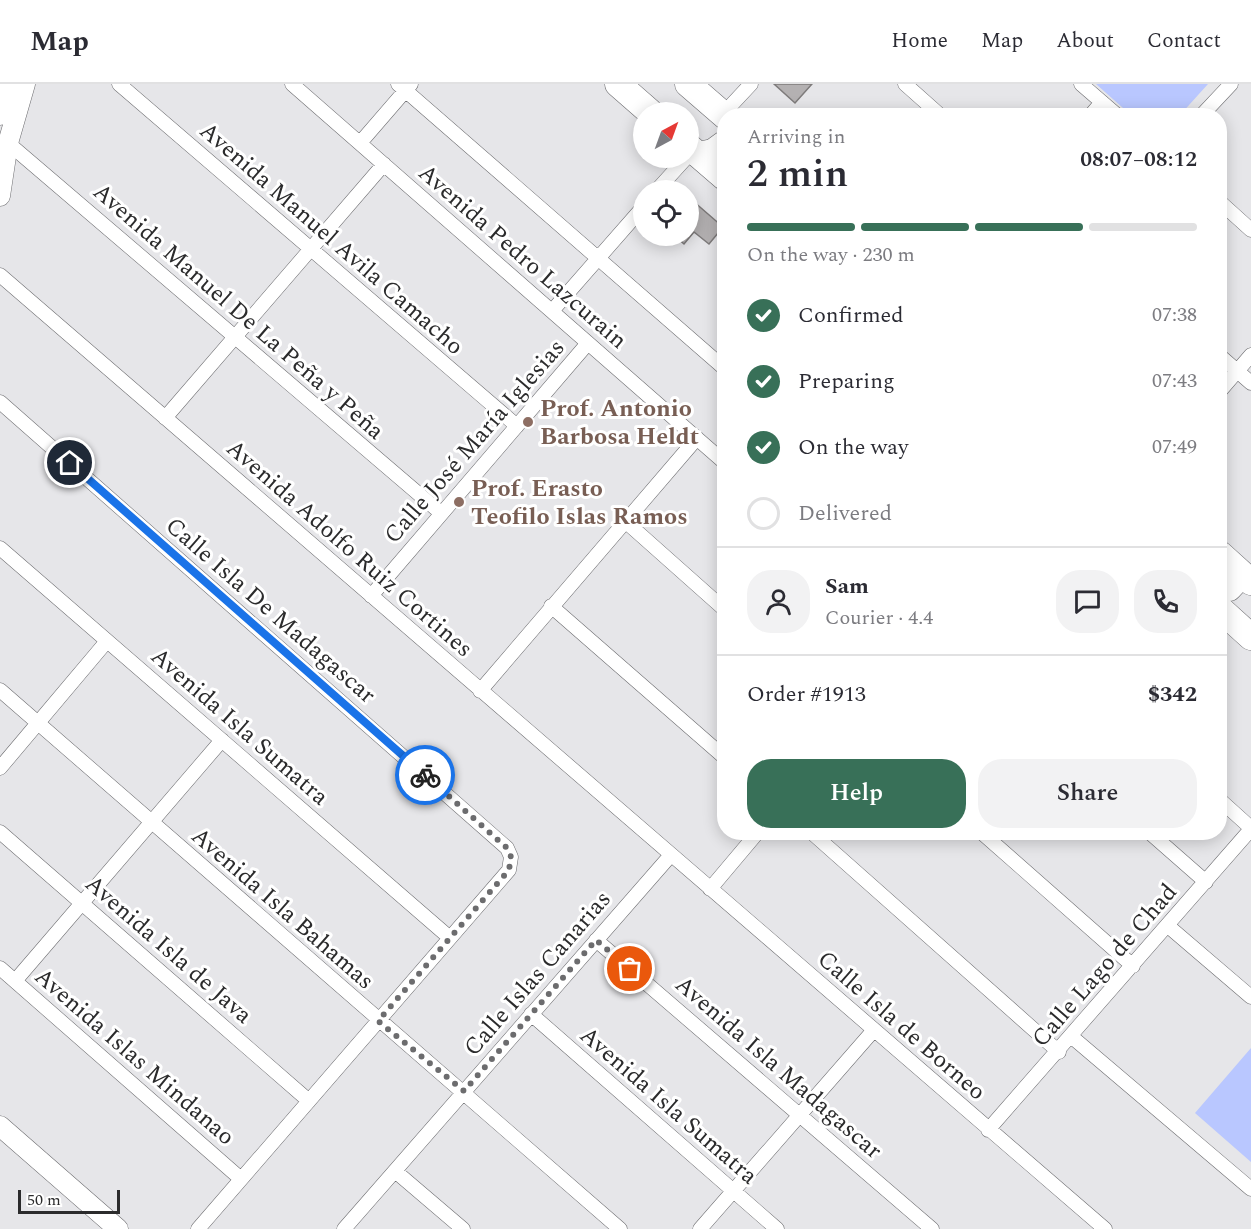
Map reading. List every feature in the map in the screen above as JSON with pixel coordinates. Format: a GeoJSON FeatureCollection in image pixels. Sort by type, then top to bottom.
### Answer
{"type":"FeatureCollection","features":[{"type":"Feature","properties":{"kind":"highway"},"geometry":{"type":"LineString","coordinates":[[618,84],[639,102]]}},
{"type":"Feature","properties":{"kind":"highway"},"geometry":{"type":"LineString","coordinates":[[688,84],[717,109]]}},
{"type":"Feature","properties":{"kind":"highway"},"geometry":{"type":"LineString","coordinates":[[699,153],[713,152],[717,149]]}},
{"type":"Feature","properties":{"kind":"highway"},"geometry":{"type":"LineString","coordinates":[[699,159],[717,172]]}},
{"type":"Feature","properties":{"kind":"highway"},"geometry":{"type":"LineString","coordinates":[[1227,560],[1246,578],[1227,588]]}},
{"type":"Feature","properties":{"kind":"highway"},"geometry":{"type":"LineString","coordinates":[[1227,615],[1251,637]]}},
{"type":"Feature","properties":{"kind":"street","name":"Avenida Manuel Avila Camacho"},"geometry":{"type":"LineString","coordinates":[[119,84],[517,426]]}},
{"type":"Feature","properties":{"kind":"street","name":"Avenida Pedro Lazcurain"},"geometry":{"type":"LineString","coordinates":[[292,84],[717,456]]}},
{"type":"Feature","properties":{"kind":"street"},"geometry":{"type":"LineString","coordinates":[[730,108],[751,84]]}},
{"type":"Feature","properties":{"kind":"street"},"geometry":{"type":"LineString","coordinates":[[906,84],[932,108]]}},
{"type":"Feature","properties":{"kind":"street"},"geometry":{"type":"LineString","coordinates":[[1081,84],[1109,108]]}},
{"type":"Feature","properties":{"kind":"street"},"geometry":{"type":"LineString","coordinates":[[1208,108],[1231,84]]}},
{"type":"Feature","properties":{"kind":"street"},"geometry":{"type":"LineString","coordinates":[[0,115],[10,85]]}},
{"type":"Feature","properties":{"kind":"street"},"geometry":{"type":"LineString","coordinates":[[0,196],[8,143],[10,85]]}},
{"type":"Feature","properties":{"kind":"street"},"geometry":{"type":"LineString","coordinates":[[360,143],[405,86],[717,362]]}},
{"type":"Feature","properties":{"kind":"street"},"geometry":{"type":"LineString","coordinates":[[1097,108],[1102,102]]}},
{"type":"Feature","properties":{"kind":"street","name":"Avenida Manuel De La Peña y Peña"},"geometry":{"type":"LineString","coordinates":[[8,143],[441,513]]}},
{"type":"Feature","properties":{"kind":"street"},"geometry":{"type":"LineString","coordinates":[[165,418],[384,164]]}},
{"type":"Feature","properties":{"kind":"street"},"geometry":{"type":"LineString","coordinates":[[666,180],[677,168]]}},
{"type":"Feature","properties":{"kind":"street"},"geometry":{"type":"LineString","coordinates":[[1227,208],[1251,230]]}},
{"type":"Feature","properties":{"kind":"street"},"geometry":{"type":"LineString","coordinates":[[552,311],[633,218]]}},
{"type":"Feature","properties":{"kind":"street","name":"Avenida Adolfo Ruiz Cortines"},"geometry":{"type":"LineString","coordinates":[[0,275],[670,856]]}},
{"type":"Feature","properties":{"kind":"street","name":"Calle José María Iglesias"},"geometry":{"type":"LineString","coordinates":[[371,596],[588,343]]}},
{"type":"Feature","properties":{"kind":"street"},"geometry":{"type":"LineString","coordinates":[[1227,383],[1251,355]]}},
{"type":"Feature","properties":{"kind":"street"},"geometry":{"type":"LineString","coordinates":[[1227,362],[1251,383]]}},
{"type":"Feature","properties":{"kind":"street","name":"Calle Isla De Madagascar"},"geometry":{"type":"LineString","coordinates":[[0,402],[510,852],[509,870],[450,938]]}},
{"type":"Feature","properties":{"kind":"street"},"geometry":{"type":"LineString","coordinates":[[480,691],[697,438]]}},
{"type":"Feature","properties":{"kind":"street"},"geometry":{"type":"LineString","coordinates":[[625,521],[717,603]]}},
{"type":"Feature","properties":{"kind":"street","name":"Avenida Isla Sumatra"},"geometry":{"type":"LineString","coordinates":[[0,548],[450,938]]}},
{"type":"Feature","properties":{"kind":"street"},"geometry":{"type":"LineString","coordinates":[[551,606],[717,751]]}},
{"type":"Feature","properties":{"kind":"street"},"geometry":{"type":"LineString","coordinates":[[0,768],[107,641]]}},
{"type":"Feature","properties":{"kind":"street","name":"Avenida Isla Bahamas"},"geometry":{"type":"LineString","coordinates":[[0,690],[620,1229]]}},
{"type":"Feature","properties":{"kind":"street"},"geometry":{"type":"LineString","coordinates":[[15,981],[222,740]]}},
{"type":"Feature","properties":{"kind":"street"},"geometry":{"type":"LineString","coordinates":[[1227,806],[1251,828]]}},
{"type":"Feature","properties":{"kind":"street","name":"Calle Lago de Chad"},"geometry":{"type":"LineString","coordinates":[[988,1130],[1059,1052],[1251,828]]}},
{"type":"Feature","properties":{"kind":"street","name":"Avenida Isla de Java"},"geometry":{"type":"LineString","coordinates":[[0,832],[309,1101]]}},
{"type":"Feature","properties":{"kind":"street"},"geometry":{"type":"LineString","coordinates":[[710,889],[751,840]]}},
{"type":"Feature","properties":{"kind":"street"},"geometry":{"type":"LineString","coordinates":[[820,840],[1059,1052]]}},
{"type":"Feature","properties":{"kind":"street"},"geometry":{"type":"LineString","coordinates":[[990,840],[1133,966]]}},
{"type":"Feature","properties":{"kind":"street"},"geometry":{"type":"LineString","coordinates":[[1158,840],[1206,882]]}},
{"type":"Feature","properties":{"kind":"street","name":"Calle Isla de Borneo"},"geometry":{"type":"LineString","coordinates":[[670,856],[988,1130],[1089,1224],[1105,1229]]}},
{"type":"Feature","properties":{"kind":"street","name":"Calle Islas Canarias"},"geometry":{"type":"LineString","coordinates":[[344,1229],[670,856]]}},
{"type":"Feature","properties":{"kind":"street"},"geometry":{"type":"LineString","coordinates":[[1168,926],[1251,997]]}},
{"type":"Feature","properties":{"kind":"street"},"geometry":{"type":"LineString","coordinates":[[198,1229],[450,938]]}},
{"type":"Feature","properties":{"kind":"street","name":"Avenida Isla Madagascar"},"geometry":{"type":"LineString","coordinates":[[596,940],[932,1229]]}},
{"type":"Feature","properties":{"kind":"street","name":"Avenida Islas Mindanao"},"geometry":{"type":"LineString","coordinates":[[0,968],[241,1179]]}},
{"type":"Feature","properties":{"kind":"street","name":"Avenida Isla Sumatra"},"geometry":{"type":"LineString","coordinates":[[531,1014],[777,1229]]}},
{"type":"Feature","properties":{"kind":"street"},"geometry":{"type":"LineString","coordinates":[[700,1229],[873,1031]]}},
{"type":"Feature","properties":{"kind":"street"},"geometry":{"type":"LineString","coordinates":[[1072,1037],[1251,1189]]}},
{"type":"Feature","properties":{"kind":"street"},"geometry":{"type":"LineString","coordinates":[[0,1126],[118,1229]]}},
{"type":"Feature","properties":{"kind":"street"},"geometry":{"type":"LineString","coordinates":[[394,1171],[463,1229]]}},
{"type":"Feature","properties":{"kind":"shaded area"},"geometry":{"type":"Polygon","coordinates":[[[1096,84],[1208,84],[1186,108],[1123,108],[1096,84]]]}},
{"type":"Feature","properties":{"kind":"shaded area"},"geometry":{"type":"Polygon","coordinates":[[[1251,1048],[1251,1162],[1195,1113],[1251,1048]]]}},
{"type":"Feature","properties":{"kind":"building"},"geometry":{"type":"Polygon","coordinates":[[[774,84],[812,84],[795,103],[774,84]]]}},
{"type":"Feature","properties":{"kind":"building"},"geometry":{"type":"Polygon","coordinates":[[[699,206],[717,222],[717,234],[709,244],[699,236],[699,206]]]}},
{"type":"Feature","properties":{"kind":"way so far"},"geometry":{"type":"LineString","coordinates":[[425,775],[507,848],[510,852],[511,864],[509,870],[378,1021],[464,1091],[596,940],[630,969]]}},
{"type":"Feature","properties":{"kind":"place","name":"Prof. Antonio Barbosa Heldt"},"geometry":{"type":"Point","coordinates":[528,422]}},
{"type":"Feature","properties":{"kind":"place","name":"Prof. Erasto Teofilo Islas Ramos"},"geometry":{"type":"Point","coordinates":[459,502]}},
{"type":"Feature","properties":{"kind":"route"},"geometry":{"type":"LineString","coordinates":[[70,463],[425,775]]}}]}
